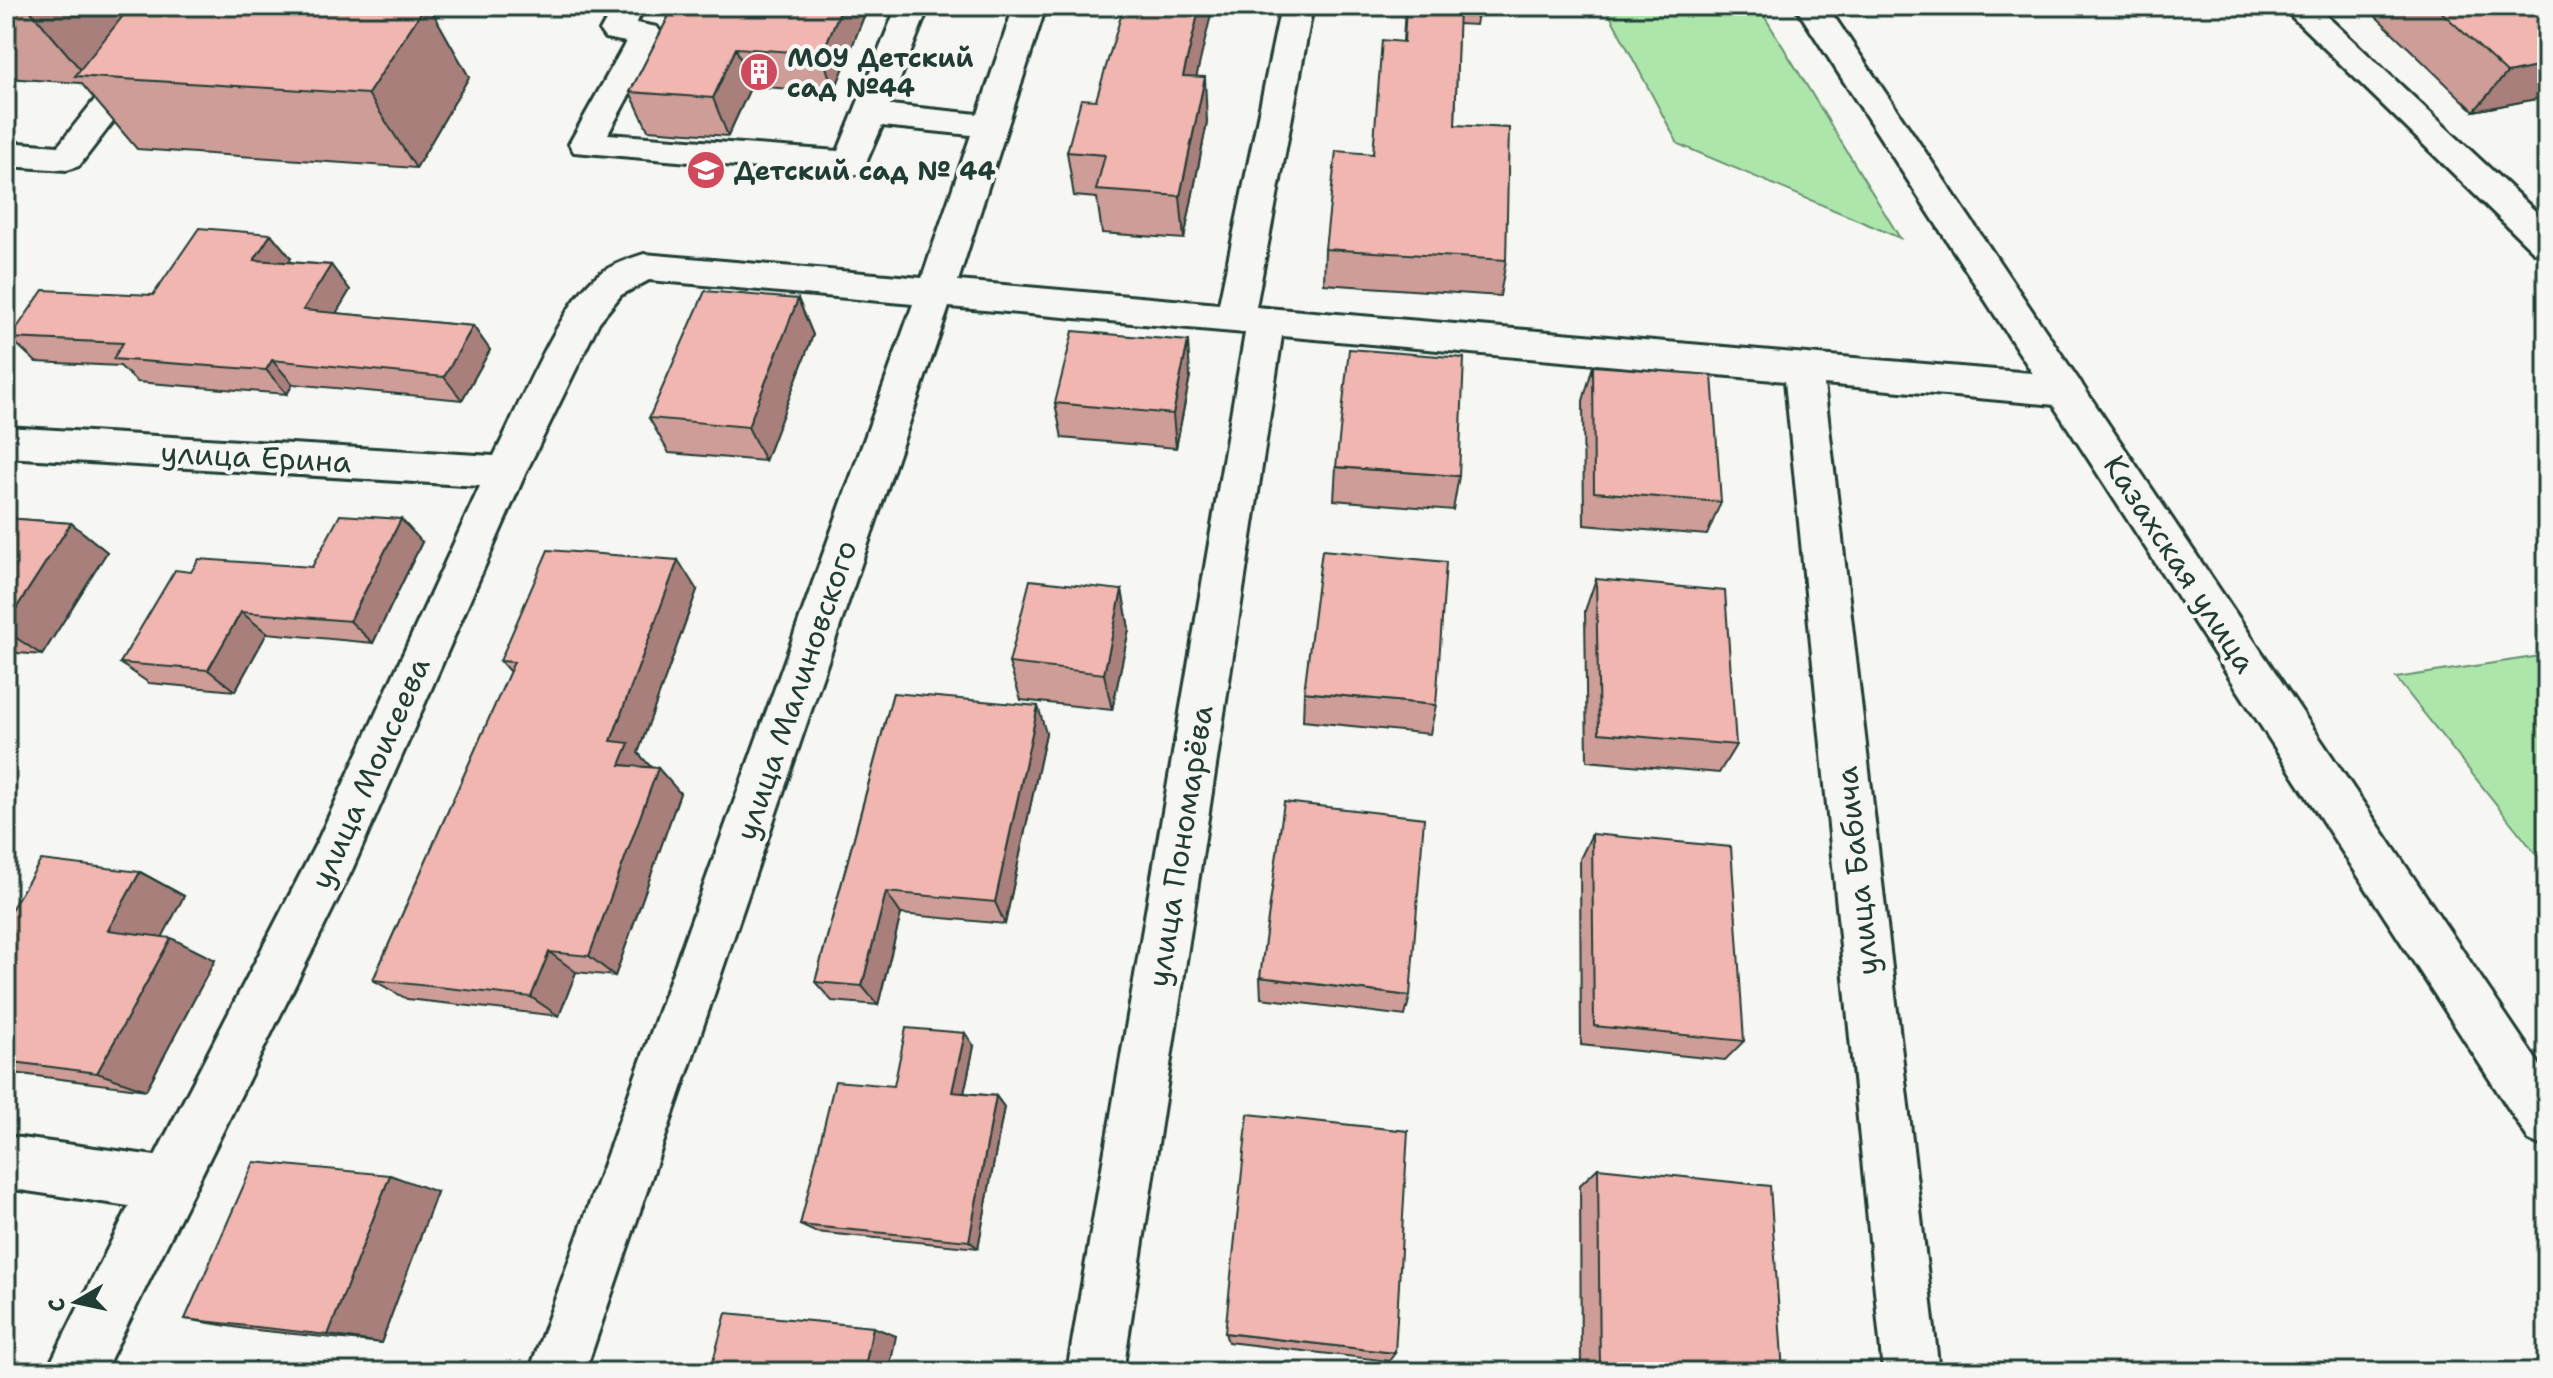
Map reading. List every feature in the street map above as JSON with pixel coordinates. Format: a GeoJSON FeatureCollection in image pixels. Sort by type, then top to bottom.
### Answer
{"type":"FeatureCollection","features":[{"type":"Feature","properties":{"kind":"street"},"geometry":{"type":"LineString","coordinates":[[6,154],[67,158],[186,6]]}},
{"type":"Feature","properties":{"kind":"street"},"geometry":{"type":"LineString","coordinates":[[630,6],[616,31],[646,34],[586,144],[850,164],[913,6]]}},
{"type":"Feature","properties":{"kind":"street","name":"улица Малиновского"},"geometry":{"type":"LineString","coordinates":[[557,1372],[936,292],[1030,6]]}},
{"type":"Feature","properties":{"kind":"street","name":"улица Пономарёва"},"geometry":{"type":"LineString","coordinates":[[1095,1372],[1297,6]]}},
{"type":"Feature","properties":{"kind":"street","name":"Казахская улица"},"geometry":{"type":"LineString","coordinates":[[1811,6],[2547,1122]]}},
{"type":"Feature","properties":{"kind":"street"},"geometry":{"type":"LineString","coordinates":[[2297,6],[2547,243]]}},
{"type":"Feature","properties":{"kind":"street"},"geometry":{"type":"LineString","coordinates":[[870,114],[990,126]]}},
{"type":"Feature","properties":{"kind":"street","name":"улица Моисеева"},"geometry":{"type":"LineString","coordinates":[[74,1372],[335,855],[506,472],[584,315],[608,286],[644,267],[2066,391]]}},
{"type":"Feature","properties":{"kind":"street","name":"улица Бабича"},"geometry":{"type":"LineString","coordinates":[[1803,370],[1911,1372]]}},
{"type":"Feature","properties":{"kind":"street","name":"улица Ерина"},"geometry":{"type":"LineString","coordinates":[[6,442],[506,472]]}},
{"type":"Feature","properties":{"kind":"street"},"geometry":{"type":"LineString","coordinates":[[6,1162],[169,1185]]}},
{"type":"Feature","properties":{"kind":"green space"},"geometry":{"type":"Polygon","coordinates":[[[1605,6],[1758,6],[1900,238],[1678,144],[1605,6]]]}},
{"type":"Feature","properties":{"kind":"green space"},"geometry":{"type":"Polygon","coordinates":[[[2547,655],[2547,868],[2396,678],[2547,655]]]}},
{"type":"Feature","properties":{"kind":"building"},"geometry":{"type":"Polygon","coordinates":[[[6,6],[32,6],[29,9],[6,6]]]}},
{"type":"Feature","properties":{"kind":"building"},"geometry":{"type":"Polygon","coordinates":[[[131,6],[425,6],[368,94],[75,76],[131,6]]]}},
{"type":"Feature","properties":{"kind":"building"},"geometry":{"type":"Polygon","coordinates":[[[674,6],[842,6],[822,54],[736,48],[713,98],[630,92],[674,6]]]}},
{"type":"Feature","properties":{"kind":"building"},"geometry":{"type":"Polygon","coordinates":[[[1124,6],[1200,6],[1183,76],[1205,77],[1180,196],[1096,190],[1105,155],[1067,152],[1081,99],[1096,100],[1124,6]]]}},
{"type":"Feature","properties":{"kind":"building"},"geometry":{"type":"Polygon","coordinates":[[[1406,6],[1459,6],[1455,125],[1509,128],[1506,260],[1325,249],[1336,151],[1373,154],[1382,40],[1404,42],[1406,6]]]}},
{"type":"Feature","properties":{"kind":"building"},"geometry":{"type":"Polygon","coordinates":[[[2435,6],[2547,6],[2547,65],[2507,73],[2435,6]]]}},
{"type":"Feature","properties":{"kind":"building"},"geometry":{"type":"Polygon","coordinates":[[[199,228],[271,234],[254,260],[331,265],[303,310],[473,326],[444,377],[272,360],[266,370],[113,359],[123,343],[10,338],[43,290],[153,295],[199,228]]]}},
{"type":"Feature","properties":{"kind":"building"},"geometry":{"type":"Polygon","coordinates":[[[705,291],[798,299],[748,427],[649,418],[705,291]]]}},
{"type":"Feature","properties":{"kind":"building"},"geometry":{"type":"Polygon","coordinates":[[[1073,331],[1188,341],[1173,414],[1055,403],[1073,331]]]}},
{"type":"Feature","properties":{"kind":"building"},"geometry":{"type":"Polygon","coordinates":[[[1349,349],[1464,358],[1459,476],[1336,467],[1349,349]]]}},
{"type":"Feature","properties":{"kind":"building"},"geometry":{"type":"Polygon","coordinates":[[[1593,366],[1712,375],[1721,502],[1594,492],[1593,366]]]}},
{"type":"Feature","properties":{"kind":"building"},"geometry":{"type":"Polygon","coordinates":[[[340,515],[401,519],[350,621],[241,612],[208,670],[120,663],[175,570],[191,572],[199,559],[312,567],[340,515]]]}},
{"type":"Feature","properties":{"kind":"building"},"geometry":{"type":"Polygon","coordinates":[[[6,518],[71,523],[6,624],[6,518]]]}},
{"type":"Feature","properties":{"kind":"building"},"geometry":{"type":"Polygon","coordinates":[[[548,550],[678,560],[611,741],[629,743],[620,765],[658,768],[589,956],[549,952],[531,997],[373,980],[514,662],[500,661],[548,550]]]}},
{"type":"Feature","properties":{"kind":"building"},"geometry":{"type":"Polygon","coordinates":[[[1322,550],[1446,562],[1436,705],[1304,692],[1322,550]]]}},
{"type":"Feature","properties":{"kind":"building"},"geometry":{"type":"Polygon","coordinates":[[[1596,579],[1725,591],[1736,745],[1599,733],[1596,579]]]}},
{"type":"Feature","properties":{"kind":"building"},"geometry":{"type":"Polygon","coordinates":[[[1030,580],[1122,590],[1104,674],[1009,663],[1030,580]]]}},
{"type":"Feature","properties":{"kind":"building"},"geometry":{"type":"Polygon","coordinates":[[[893,693],[1038,706],[995,902],[886,892],[862,986],[815,982],[893,693]]]}},
{"type":"Feature","properties":{"kind":"building"},"geometry":{"type":"Polygon","coordinates":[[[1284,802],[1424,818],[1410,996],[1260,977],[1284,802]]]}},
{"type":"Feature","properties":{"kind":"building"},"geometry":{"type":"Polygon","coordinates":[[[1592,834],[1731,847],[1744,1041],[1594,1026],[1592,834]]]}},
{"type":"Feature","properties":{"kind":"building"},"geometry":{"type":"Polygon","coordinates":[[[41,860],[140,872],[108,930],[171,938],[97,1073],[6,1061],[6,918],[41,860]]]}},
{"type":"Feature","properties":{"kind":"building"},"geometry":{"type":"Polygon","coordinates":[[[906,1028],[965,1033],[952,1092],[996,1096],[969,1241],[800,1225],[835,1081],[894,1086],[906,1028]]]}},
{"type":"Feature","properties":{"kind":"building"},"geometry":{"type":"Polygon","coordinates":[[[1248,1114],[1408,1131],[1395,1353],[1225,1333],[1248,1114]]]}},
{"type":"Feature","properties":{"kind":"building"},"geometry":{"type":"Polygon","coordinates":[[[254,1162],[390,1175],[328,1335],[185,1319],[254,1162]]]}},
{"type":"Feature","properties":{"kind":"building"},"geometry":{"type":"Polygon","coordinates":[[[1598,1168],[1770,1186],[1783,1372],[1600,1372],[1598,1168]]]}},
{"type":"Feature","properties":{"kind":"building"},"geometry":{"type":"Polygon","coordinates":[[[726,1313],[873,1327],[864,1372],[710,1372],[726,1313]]]}},
{"type":"Feature","properties":{"kind":"place","name":"МОУ Детский сад №44"},"geometry":{"type":"Point","coordinates":[759,72]}},
{"type":"Feature","properties":{"kind":"place","name":"Детский сад № 44"},"geometry":{"type":"Point","coordinates":[706,170]}}]}
